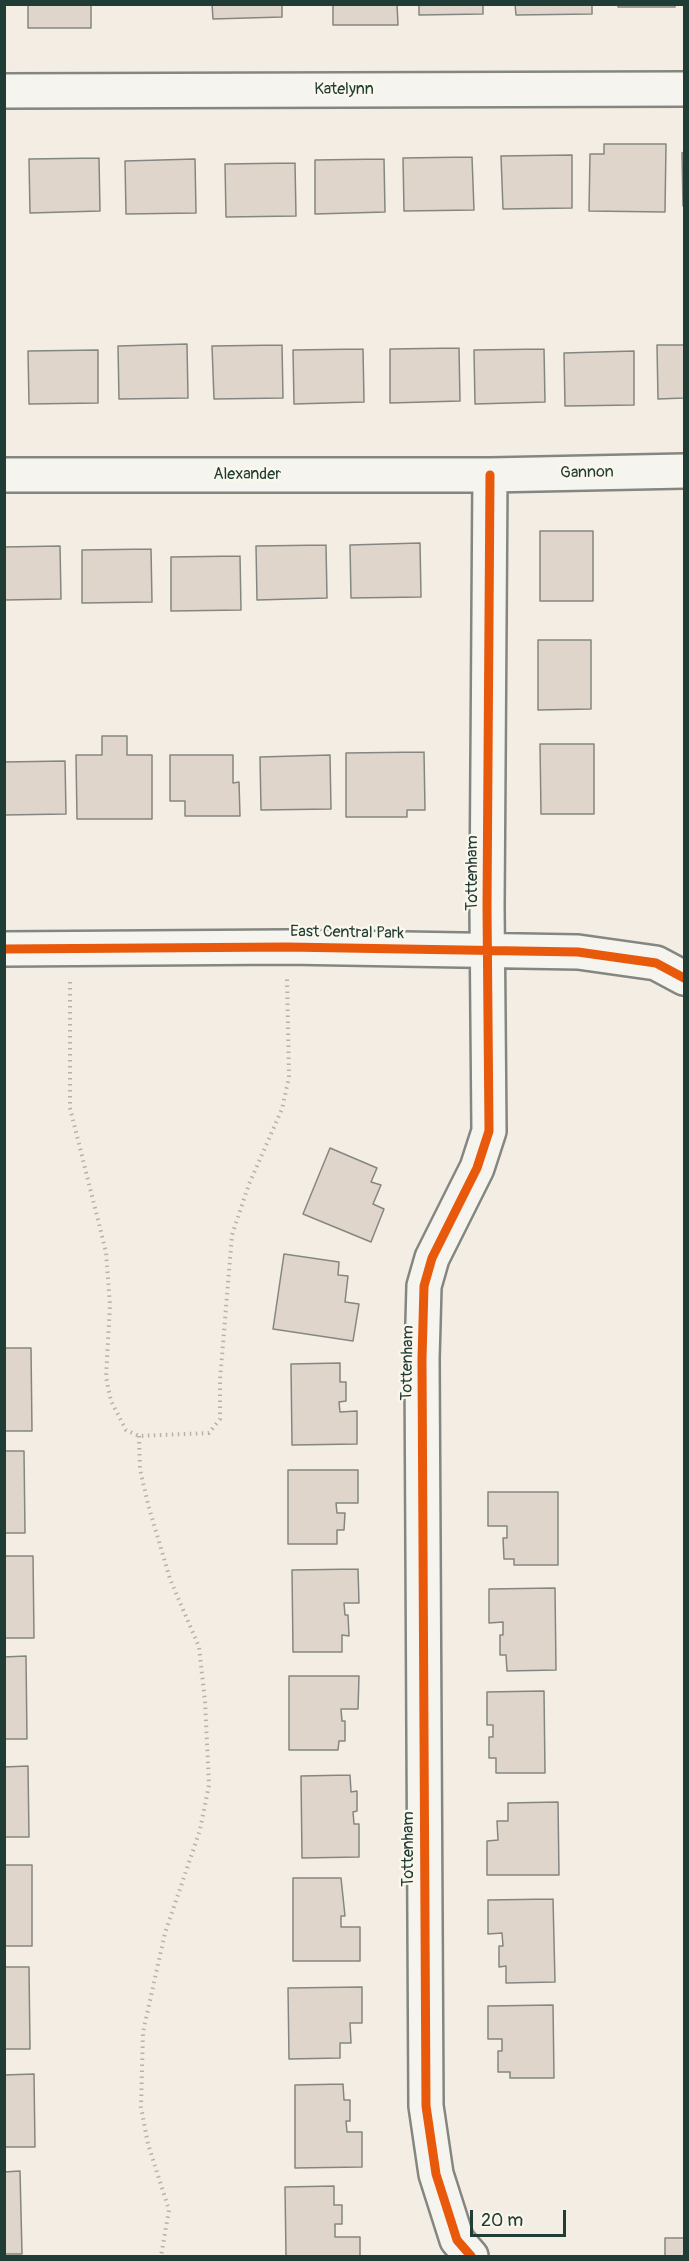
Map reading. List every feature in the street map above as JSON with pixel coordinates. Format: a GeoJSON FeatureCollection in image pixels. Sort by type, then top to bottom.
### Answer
{"type":"FeatureCollection","features":[{"type":"Feature","properties":{"kind":"street","name":"Katelynn"},"geometry":{"type":"LineString","coordinates":[[4,91],[684,89]]}},
{"type":"Feature","properties":{"kind":"street","name":"Gannon"},"geometry":{"type":"LineString","coordinates":[[490,475],[684,471]]}},
{"type":"Feature","properties":{"kind":"street","name":"Alexander"},"geometry":{"type":"LineString","coordinates":[[4,475],[490,475]]}},
{"type":"Feature","properties":{"kind":"street","name":"Tottenham"},"geometry":{"type":"LineString","coordinates":[[458,2251],[436,2174],[426,2106],[422,1359],[424,1286],[432,1258],[477,1167],[489,1131],[490,475]]}},
{"type":"Feature","properties":{"kind":"street","name":"East Central Park"},"geometry":{"type":"LineString","coordinates":[[4,949],[287,947],[578,952],[656,963],[684,978]]}},
{"type":"Feature","properties":{"kind":"path"},"geometry":{"type":"LineString","coordinates":[[70,948],[70,1108],[106,1252],[110,1305],[106,1377],[111,1401],[126,1430],[139,1436],[209,1433],[220,1419],[219,1380],[232,1235],[249,1184],[282,1109],[289,1077],[287,947]]}},
{"type":"Feature","properties":{"kind":"path"},"geometry":{"type":"LineString","coordinates":[[139,1436],[140,1469],[148,1504],[170,1579],[199,1647],[205,1701],[209,1785],[200,1830],[165,1934],[143,2032],[141,2108],[148,2144],[169,2210],[163,2256]]}},
{"type":"Feature","properties":{"kind":"building"},"geometry":{"type":"Polygon","coordinates":[[[28,4],[91,4],[91,28],[28,28],[28,4]]]}},
{"type":"Feature","properties":{"kind":"building"},"geometry":{"type":"Polygon","coordinates":[[[212,4],[282,4],[282,17],[213,19],[212,4]]]}},
{"type":"Feature","properties":{"kind":"building"},"geometry":{"type":"Polygon","coordinates":[[[333,4],[397,4],[398,25],[333,25],[333,4]]]}},
{"type":"Feature","properties":{"kind":"building"},"geometry":{"type":"Polygon","coordinates":[[[419,4],[483,4],[483,14],[419,15],[419,4]]]}},
{"type":"Feature","properties":{"kind":"building"},"geometry":{"type":"Polygon","coordinates":[[[515,4],[592,4],[592,14],[516,15],[515,4]]]}},
{"type":"Feature","properties":{"kind":"building"},"geometry":{"type":"Polygon","coordinates":[[[618,4],[675,4],[675,7],[618,7],[618,4]]]}},
{"type":"Feature","properties":{"kind":"building"},"geometry":{"type":"Polygon","coordinates":[[[604,144],[666,144],[665,212],[589,211],[590,154],[604,154],[604,144]]]}},
{"type":"Feature","properties":{"kind":"building"},"geometry":{"type":"Polygon","coordinates":[[[684,152],[684,206],[683,206],[682,153],[684,152]]]}},
{"type":"Feature","properties":{"kind":"building"},"geometry":{"type":"Polygon","coordinates":[[[572,155],[572,208],[503,209],[501,156],[572,155]]]}},
{"type":"Feature","properties":{"kind":"building"},"geometry":{"type":"Polygon","coordinates":[[[472,157],[474,210],[404,211],[403,158],[472,157]]]}},
{"type":"Feature","properties":{"kind":"building"},"geometry":{"type":"Polygon","coordinates":[[[99,158],[100,211],[30,213],[29,159],[99,158]]]}},
{"type":"Feature","properties":{"kind":"building"},"geometry":{"type":"Polygon","coordinates":[[[195,159],[196,213],[126,214],[125,161],[195,159]]]}},
{"type":"Feature","properties":{"kind":"building"},"geometry":{"type":"Polygon","coordinates":[[[384,159],[385,212],[315,214],[315,160],[384,159]]]}},
{"type":"Feature","properties":{"kind":"building"},"geometry":{"type":"Polygon","coordinates":[[[295,163],[296,216],[226,217],[225,164],[295,163]]]}},
{"type":"Feature","properties":{"kind":"building"},"geometry":{"type":"Polygon","coordinates":[[[187,344],[188,398],[119,399],[118,346],[187,344]]]}},
{"type":"Feature","properties":{"kind":"building"},"geometry":{"type":"Polygon","coordinates":[[[282,345],[283,398],[214,399],[212,346],[282,345]]]}},
{"type":"Feature","properties":{"kind":"building"},"geometry":{"type":"Polygon","coordinates":[[[657,345],[684,345],[684,398],[658,399],[657,345]]]}},
{"type":"Feature","properties":{"kind":"building"},"geometry":{"type":"Polygon","coordinates":[[[459,348],[460,401],[390,403],[390,349],[459,348]]]}},
{"type":"Feature","properties":{"kind":"building"},"geometry":{"type":"Polygon","coordinates":[[[363,349],[364,402],[294,404],[293,350],[363,349]]]}},
{"type":"Feature","properties":{"kind":"building"},"geometry":{"type":"Polygon","coordinates":[[[544,349],[545,402],[475,404],[474,350],[544,349]]]}},
{"type":"Feature","properties":{"kind":"building"},"geometry":{"type":"Polygon","coordinates":[[[98,350],[98,403],[29,404],[28,351],[98,350]]]}},
{"type":"Feature","properties":{"kind":"building"},"geometry":{"type":"Polygon","coordinates":[[[634,351],[634,405],[565,406],[564,353],[634,351]]]}},
{"type":"Feature","properties":{"kind":"building"},"geometry":{"type":"Polygon","coordinates":[[[540,531],[593,531],[593,601],[540,601],[540,531]]]}},
{"type":"Feature","properties":{"kind":"building"},"geometry":{"type":"Polygon","coordinates":[[[420,543],[421,597],[351,598],[350,545],[420,543]]]}},
{"type":"Feature","properties":{"kind":"building"},"geometry":{"type":"Polygon","coordinates":[[[326,545],[327,598],[257,600],[256,546],[326,545]]]}},
{"type":"Feature","properties":{"kind":"building"},"geometry":{"type":"Polygon","coordinates":[[[60,546],[61,599],[4,600],[4,547],[60,546]]]}},
{"type":"Feature","properties":{"kind":"building"},"geometry":{"type":"Polygon","coordinates":[[[151,549],[152,602],[82,603],[82,550],[151,549]]]}},
{"type":"Feature","properties":{"kind":"building"},"geometry":{"type":"Polygon","coordinates":[[[240,556],[241,610],[171,611],[171,557],[240,556]]]}},
{"type":"Feature","properties":{"kind":"building"},"geometry":{"type":"Polygon","coordinates":[[[538,640],[591,640],[591,709],[538,710],[538,640]]]}},
{"type":"Feature","properties":{"kind":"building"},"geometry":{"type":"Polygon","coordinates":[[[102,736],[127,736],[127,755],[152,755],[152,819],[77,819],[76,755],[102,755],[102,736]]]}},
{"type":"Feature","properties":{"kind":"building"},"geometry":{"type":"Polygon","coordinates":[[[540,744],[594,744],[594,814],[541,814],[540,744]]]}},
{"type":"Feature","properties":{"kind":"building"},"geometry":{"type":"Polygon","coordinates":[[[424,752],[425,810],[407,810],[407,817],[346,817],[346,753],[424,752]]]}},
{"type":"Feature","properties":{"kind":"building"},"geometry":{"type":"Polygon","coordinates":[[[170,755],[233,755],[233,783],[239,782],[240,816],[185,816],[185,801],[170,801],[170,755]]]}},
{"type":"Feature","properties":{"kind":"building"},"geometry":{"type":"Polygon","coordinates":[[[330,755],[331,809],[261,810],[260,757],[330,755]]]}},
{"type":"Feature","properties":{"kind":"building"},"geometry":{"type":"Polygon","coordinates":[[[65,761],[66,814],[4,815],[4,762],[65,761]]]}},
{"type":"Feature","properties":{"kind":"building"},"geometry":{"type":"Polygon","coordinates":[[[330,1148],[377,1168],[371,1182],[381,1185],[373,1204],[384,1209],[371,1242],[303,1214],[330,1148]]]}},
{"type":"Feature","properties":{"kind":"building"},"geometry":{"type":"Polygon","coordinates":[[[284,1254],[339,1262],[338,1275],[348,1276],[345,1302],[359,1304],[353,1341],[273,1329],[284,1254]]]}},
{"type":"Feature","properties":{"kind":"building"},"geometry":{"type":"Polygon","coordinates":[[[4,1348],[31,1348],[32,1431],[4,1431],[4,1348]]]}},
{"type":"Feature","properties":{"kind":"building"},"geometry":{"type":"Polygon","coordinates":[[[340,1363],[340,1382],[346,1382],[346,1401],[339,1402],[340,1412],[357,1411],[357,1444],[292,1445],[291,1364],[340,1363]]]}},
{"type":"Feature","properties":{"kind":"building"},"geometry":{"type":"Polygon","coordinates":[[[4,1451],[24,1451],[25,1533],[4,1533],[4,1451]]]}},
{"type":"Feature","properties":{"kind":"building"},"geometry":{"type":"Polygon","coordinates":[[[288,1470],[358,1470],[358,1503],[336,1503],[337,1513],[345,1513],[344,1530],[337,1530],[337,1544],[288,1544],[288,1470]]]}},
{"type":"Feature","properties":{"kind":"building"},"geometry":{"type":"Polygon","coordinates":[[[488,1492],[558,1492],[558,1565],[514,1565],[514,1559],[504,1559],[503,1538],[507,1538],[507,1526],[488,1526],[488,1492]]]}},
{"type":"Feature","properties":{"kind":"building"},"geometry":{"type":"Polygon","coordinates":[[[4,1556],[33,1556],[34,1638],[4,1638],[4,1556]]]}},
{"type":"Feature","properties":{"kind":"building"},"geometry":{"type":"Polygon","coordinates":[[[358,1569],[359,1603],[344,1603],[345,1615],[348,1615],[349,1636],[342,1635],[342,1652],[293,1652],[292,1570],[358,1569]]]}},
{"type":"Feature","properties":{"kind":"building"},"geometry":{"type":"Polygon","coordinates":[[[555,1588],[556,1670],[507,1671],[506,1655],[500,1655],[500,1635],[503,1635],[503,1622],[489,1623],[489,1589],[555,1588]]]}},
{"type":"Feature","properties":{"kind":"building"},"geometry":{"type":"Polygon","coordinates":[[[26,1656],[27,1739],[4,1739],[4,1657],[26,1656]]]}},
{"type":"Feature","properties":{"kind":"building"},"geometry":{"type":"Polygon","coordinates":[[[289,1676],[359,1676],[358,1709],[341,1709],[342,1721],[345,1721],[345,1741],[339,1741],[338,1750],[289,1750],[289,1676]]]}},
{"type":"Feature","properties":{"kind":"building"},"geometry":{"type":"Polygon","coordinates":[[[544,1691],[545,1773],[496,1773],[496,1758],[489,1758],[489,1737],[493,1737],[493,1725],[487,1725],[487,1692],[544,1691]]]}},
{"type":"Feature","properties":{"kind":"building"},"geometry":{"type":"Polygon","coordinates":[[[28,1766],[29,1837],[4,1837],[4,1767],[28,1766]]]}},
{"type":"Feature","properties":{"kind":"building"},"geometry":{"type":"Polygon","coordinates":[[[350,1775],[351,1792],[357,1791],[357,1811],[353,1812],[354,1824],[359,1824],[359,1857],[302,1858],[301,1776],[350,1775]]]}},
{"type":"Feature","properties":{"kind":"building"},"geometry":{"type":"Polygon","coordinates":[[[558,1802],[559,1875],[487,1875],[487,1841],[498,1840],[497,1821],[508,1821],[508,1803],[558,1802]]]}},
{"type":"Feature","properties":{"kind":"building"},"geometry":{"type":"Polygon","coordinates":[[[4,1865],[32,1865],[32,1946],[4,1946],[4,1865]]]}},
{"type":"Feature","properties":{"kind":"building"},"geometry":{"type":"Polygon","coordinates":[[[293,1878],[341,1878],[345,1916],[341,1916],[341,1927],[360,1927],[360,1961],[293,1961],[293,1878]]]}},
{"type":"Feature","properties":{"kind":"building"},"geometry":{"type":"Polygon","coordinates":[[[553,1899],[555,1982],[506,1983],[506,1966],[499,1967],[499,1946],[503,1946],[502,1933],[488,1934],[488,1900],[553,1899]]]}},
{"type":"Feature","properties":{"kind":"building"},"geometry":{"type":"Polygon","coordinates":[[[4,1967],[29,1967],[30,2049],[4,2049],[4,1967]]]}},
{"type":"Feature","properties":{"kind":"building"},"geometry":{"type":"Polygon","coordinates":[[[362,1987],[362,2023],[350,2023],[351,2043],[340,2043],[340,2058],[289,2059],[288,1988],[362,1987]]]}},
{"type":"Feature","properties":{"kind":"building"},"geometry":{"type":"Polygon","coordinates":[[[553,2005],[554,2078],[510,2078],[510,2072],[498,2072],[498,2051],[502,2051],[502,2039],[488,2039],[488,2006],[553,2005]]]}},
{"type":"Feature","properties":{"kind":"building"},"geometry":{"type":"Polygon","coordinates":[[[34,2074],[35,2147],[4,2147],[4,2075],[34,2074]]]}},
{"type":"Feature","properties":{"kind":"building"},"geometry":{"type":"Polygon","coordinates":[[[343,2084],[344,2100],[350,2100],[350,2121],[346,2121],[347,2132],[362,2132],[362,2167],[295,2168],[295,2085],[343,2084]]]}},
{"type":"Feature","properties":{"kind":"building"},"geometry":{"type":"Polygon","coordinates":[[[20,2171],[22,2254],[4,2254],[4,2172],[20,2171]]]}},
{"type":"Feature","properties":{"kind":"building"},"geometry":{"type":"Polygon","coordinates":[[[334,2186],[334,2205],[342,2205],[342,2224],[335,2224],[335,2237],[360,2237],[360,2256],[286,2256],[285,2187],[334,2186]]]}},
{"type":"Feature","properties":{"kind":"building"},"geometry":{"type":"Polygon","coordinates":[[[665,2238],[684,2238],[684,2256],[665,2256],[665,2238]]]}},
{"type":"Feature","properties":{"kind":"cycle path"},"geometry":{"type":"LineString","coordinates":[[471,2256],[457,2240],[436,2174],[426,2106],[422,1359],[424,1286],[432,1258],[477,1168],[489,1131],[487,906],[490,475]]}},
{"type":"Feature","properties":{"kind":"cycle path"},"geometry":{"type":"LineString","coordinates":[[4,949],[287,947],[578,952],[656,963],[684,978]]}}]}
